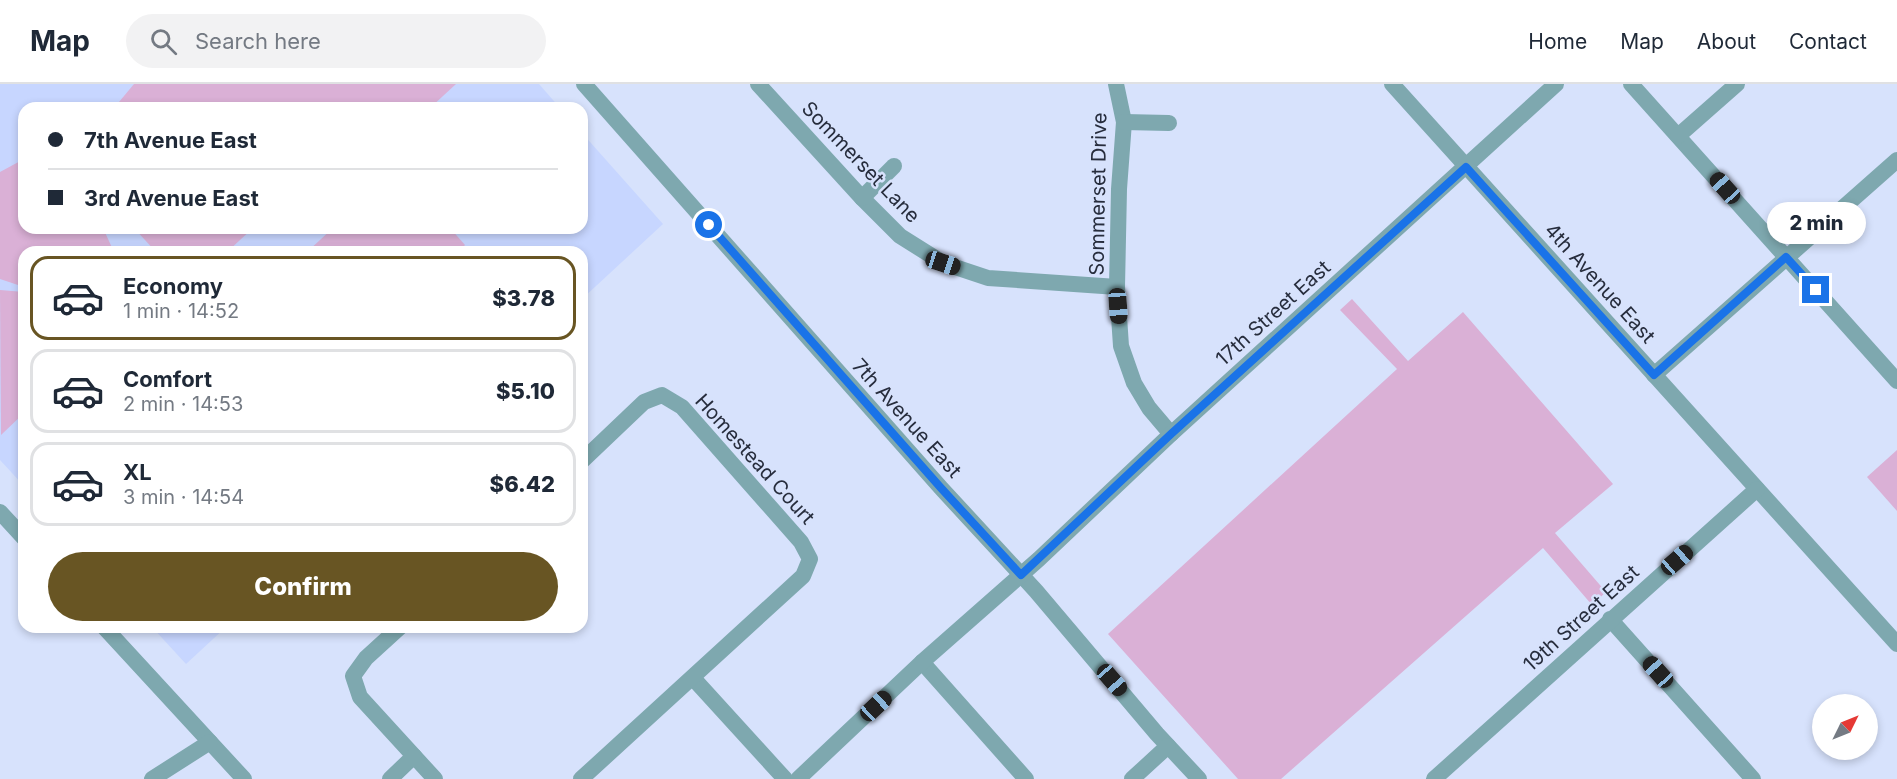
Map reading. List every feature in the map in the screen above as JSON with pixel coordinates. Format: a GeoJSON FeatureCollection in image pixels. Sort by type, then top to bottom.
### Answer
{"type":"FeatureCollection","features":[{"type":"Feature","properties":{"kind":"street","name":"7th Avenue East"},"geometry":{"type":"LineString","coordinates":[[585,84],[1199,779]]}},
{"type":"Feature","properties":{"kind":"street","name":"Sommerset Lane"},"geometry":{"type":"LineString","coordinates":[[758,84],[861,198],[900,236],[943,263],[988,278],[1117,287]]}},
{"type":"Feature","properties":{"kind":"street","name":"Sommerset Drive"},"geometry":{"type":"LineString","coordinates":[[1116,84],[1124,122],[1119,189],[1117,287],[1121,346],[1134,383],[1149,408],[1171,434]]}},
{"type":"Feature","properties":{"kind":"street","name":"4th Avenue East"},"geometry":{"type":"LineString","coordinates":[[1392,84],[1897,645]]}},
{"type":"Feature","properties":{"kind":"street","name":"17th Street East"},"geometry":{"type":"LineString","coordinates":[[798,779],[922,662],[1021,575],[1171,434],[1556,84]]}},
{"type":"Feature","properties":{"kind":"street"},"geometry":{"type":"LineString","coordinates":[[1631,84],[1786,257],[1894,373]]}},
{"type":"Feature","properties":{"kind":"street"},"geometry":{"type":"LineString","coordinates":[[1678,136],[1737,84]]}},
{"type":"Feature","properties":{"kind":"street"},"geometry":{"type":"LineString","coordinates":[[1124,122],[1169,123]]}},
{"type":"Feature","properties":{"kind":"street"},"geometry":{"type":"LineString","coordinates":[[1654,375],[1897,160]]}},
{"type":"Feature","properties":{"kind":"street"},"geometry":{"type":"LineString","coordinates":[[861,198],[894,166]]}},
{"type":"Feature","properties":{"kind":"street","name":"Homestead Court"},"geometry":{"type":"LineString","coordinates":[[581,779],[803,576],[810,559],[801,542],[682,407],[662,395],[644,402],[588,455]]}},
{"type":"Feature","properties":{"kind":"street","name":"19th Street East"},"geometry":{"type":"LineString","coordinates":[[1434,779],[1757,489]]}},
{"type":"Feature","properties":{"kind":"street"},"geometry":{"type":"LineString","coordinates":[[0,512],[18,532]]}},
{"type":"Feature","properties":{"kind":"street"},"geometry":{"type":"LineString","coordinates":[[1610,619],[1754,779]]}},
{"type":"Feature","properties":{"kind":"street"},"geometry":{"type":"LineString","coordinates":[[110,633],[244,779]]}},
{"type":"Feature","properties":{"kind":"street"},"geometry":{"type":"LineString","coordinates":[[393,633],[366,658],[353,676],[360,697],[431,778]]}},
{"type":"Feature","properties":{"kind":"street"},"geometry":{"type":"LineString","coordinates":[[922,662],[1026,779]]}},
{"type":"Feature","properties":{"kind":"street"},"geometry":{"type":"LineString","coordinates":[[693,678],[785,779]]}},
{"type":"Feature","properties":{"kind":"street"},"geometry":{"type":"LineString","coordinates":[[152,779],[210,742]]}},
{"type":"Feature","properties":{"kind":"street"},"geometry":{"type":"LineString","coordinates":[[1132,779],[1168,746]]}},
{"type":"Feature","properties":{"kind":"street"},"geometry":{"type":"LineString","coordinates":[[390,779],[414,756]]}},
{"type":"Feature","properties":{"kind":"shaded area"},"geometry":{"type":"Polygon","coordinates":[[[0,84],[539,84],[555,102],[18,102],[18,234],[588,234],[588,140],[663,224],[588,293],[588,246],[18,246],[18,480],[0,460],[0,84]]]}},
{"type":"Feature","properties":{"kind":"shaded area"},"geometry":{"type":"Polygon","coordinates":[[[134,84],[456,84],[436,102],[119,102],[134,84]]]}},
{"type":"Feature","properties":{"kind":"shaded area"},"geometry":{"type":"Polygon","coordinates":[[[18,162],[18,234],[106,234],[111,246],[18,246],[18,285],[0,279],[0,172],[18,162]]]}},
{"type":"Feature","properties":{"kind":"shaded area"},"geometry":{"type":"Polygon","coordinates":[[[140,234],[246,234],[234,246],[150,246],[140,234]]]}},
{"type":"Feature","properties":{"kind":"shaded area"},"geometry":{"type":"Polygon","coordinates":[[[326,234],[455,234],[465,245],[464,246],[314,246],[326,234]]]}},
{"type":"Feature","properties":{"kind":"shaded area"},"geometry":{"type":"Polygon","coordinates":[[[0,290],[18,292],[18,419],[1,435],[0,290]]]}},
{"type":"Feature","properties":{"kind":"shaded area"},"geometry":{"type":"Polygon","coordinates":[[[1352,299],[1408,361],[1463,312],[1613,484],[1555,533],[1606,592],[1592,605],[1543,548],[1281,779],[1238,779],[1108,634],[1397,369],[1340,310],[1352,299]]]}},
{"type":"Feature","properties":{"kind":"shaded area"},"geometry":{"type":"Polygon","coordinates":[[[1897,450],[1897,511],[1867,477],[1897,450]]]}},
{"type":"Feature","properties":{"kind":"shaded area"},"geometry":{"type":"Polygon","coordinates":[[[158,633],[220,633],[186,664],[158,633]]]}},
{"type":"Feature","properties":{"kind":"route"},"geometry":{"type":"LineString","coordinates":[[709,225],[941,488],[1021,575],[1171,434],[1466,167],[1654,375],[1786,257],[1816,290]]}}]}
